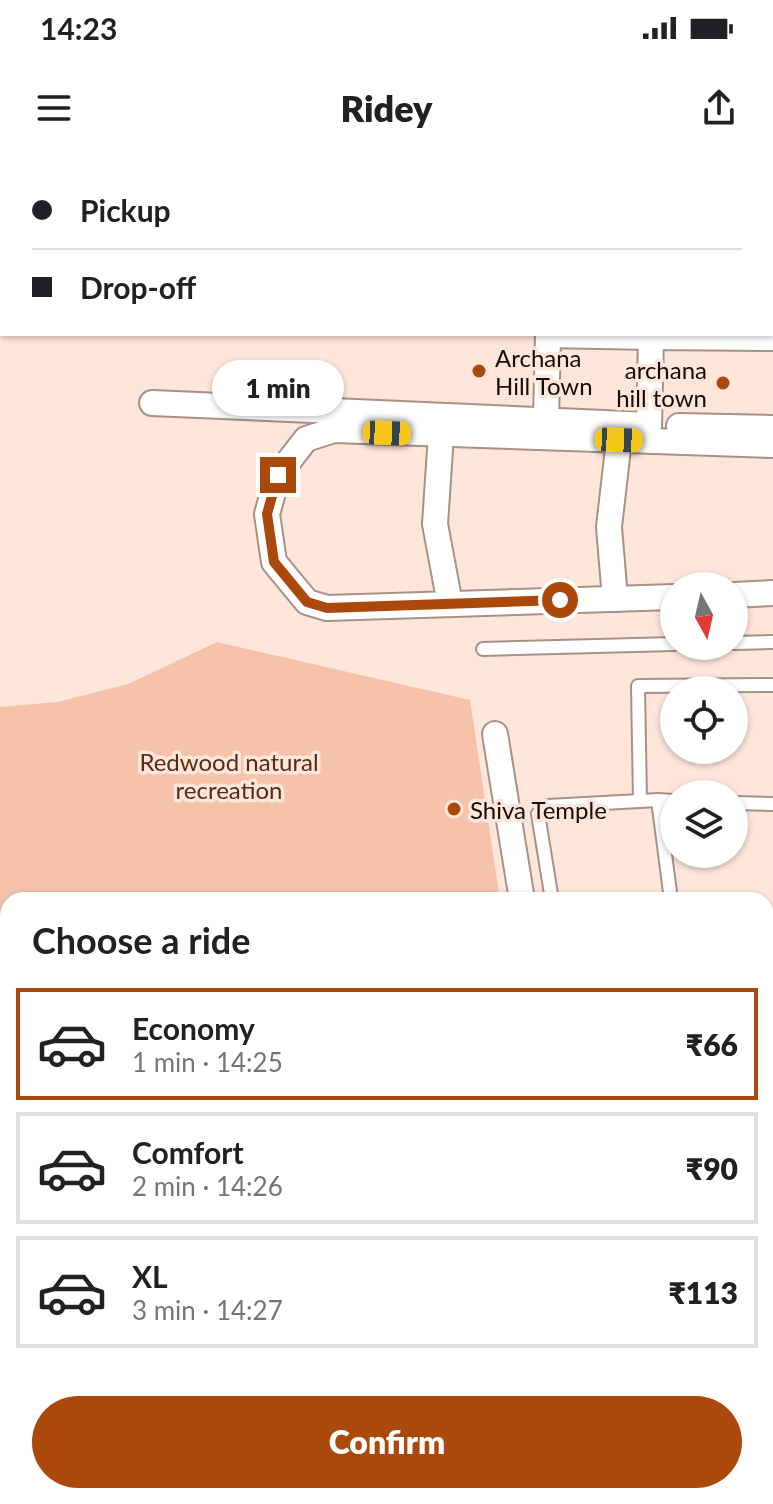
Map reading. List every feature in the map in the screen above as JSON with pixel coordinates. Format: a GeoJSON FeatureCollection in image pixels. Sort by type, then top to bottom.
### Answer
{"type":"FeatureCollection","features":[{"type":"Feature","properties":{"kind":"street"},"geometry":{"type":"LineString","coordinates":[[546,420],[548,336]]}},
{"type":"Feature","properties":{"kind":"street"},"geometry":{"type":"LineString","coordinates":[[600,336],[773,338]]}},
{"type":"Feature","properties":{"kind":"street"},"geometry":{"type":"LineString","coordinates":[[649,425],[651,337]]}},
{"type":"Feature","properties":{"kind":"street"},"geometry":{"type":"LineString","coordinates":[[152,403],[773,428]]}},
{"type":"Feature","properties":{"kind":"street"},"geometry":{"type":"LineString","coordinates":[[660,597],[327,608],[307,602],[274,562],[267,514],[278,475],[306,439],[334,430],[773,445]]}},
{"type":"Feature","properties":{"kind":"street"},"geometry":{"type":"LineString","coordinates":[[441,435],[435,524],[450,604]]}},
{"type":"Feature","properties":{"kind":"street"},"geometry":{"type":"LineString","coordinates":[[615,599],[609,527],[619,440]]}},
{"type":"Feature","properties":{"kind":"street"},"geometry":{"type":"LineString","coordinates":[[748,594],[773,593]]}},
{"type":"Feature","properties":{"kind":"street"},"geometry":{"type":"LineString","coordinates":[[495,734],[521,892]]}},
{"type":"Feature","properties":{"kind":"lane"},"geometry":{"type":"LineString","coordinates":[[748,643],[773,642]]}},
{"type":"Feature","properties":{"kind":"lane"},"geometry":{"type":"LineString","coordinates":[[483,649],[660,644]]}},
{"type":"Feature","properties":{"kind":"lane"},"geometry":{"type":"LineString","coordinates":[[640,801],[638,686],[773,685]]}},
{"type":"Feature","properties":{"kind":"lane"},"geometry":{"type":"LineString","coordinates":[[551,892],[538,814],[548,806],[658,800],[670,892]]}},
{"type":"Feature","properties":{"kind":"lane"},"geometry":{"type":"LineString","coordinates":[[748,803],[773,804]]}},
{"type":"Feature","properties":{"kind":"green space","name":"Redwood natural recreation"},"geometry":{"type":"Polygon","coordinates":[[[217,642],[470,700],[499,892],[0,892],[0,707],[58,702],[128,684],[217,642]]]}},
{"type":"Feature","properties":{"kind":"place","name":"Archana Hill Town"},"geometry":{"type":"Point","coordinates":[479,371]}},
{"type":"Feature","properties":{"kind":"place","name":"archana hill town"},"geometry":{"type":"Point","coordinates":[723,383]}},
{"type":"Feature","properties":{"kind":"place","name":"Shiva Temple"},"geometry":{"type":"Point","coordinates":[454,809]}},
{"type":"Feature","properties":{"kind":"route"},"geometry":{"type":"LineString","coordinates":[[278,475],[267,514],[274,562],[307,602],[327,608],[560,600]]}}]}
